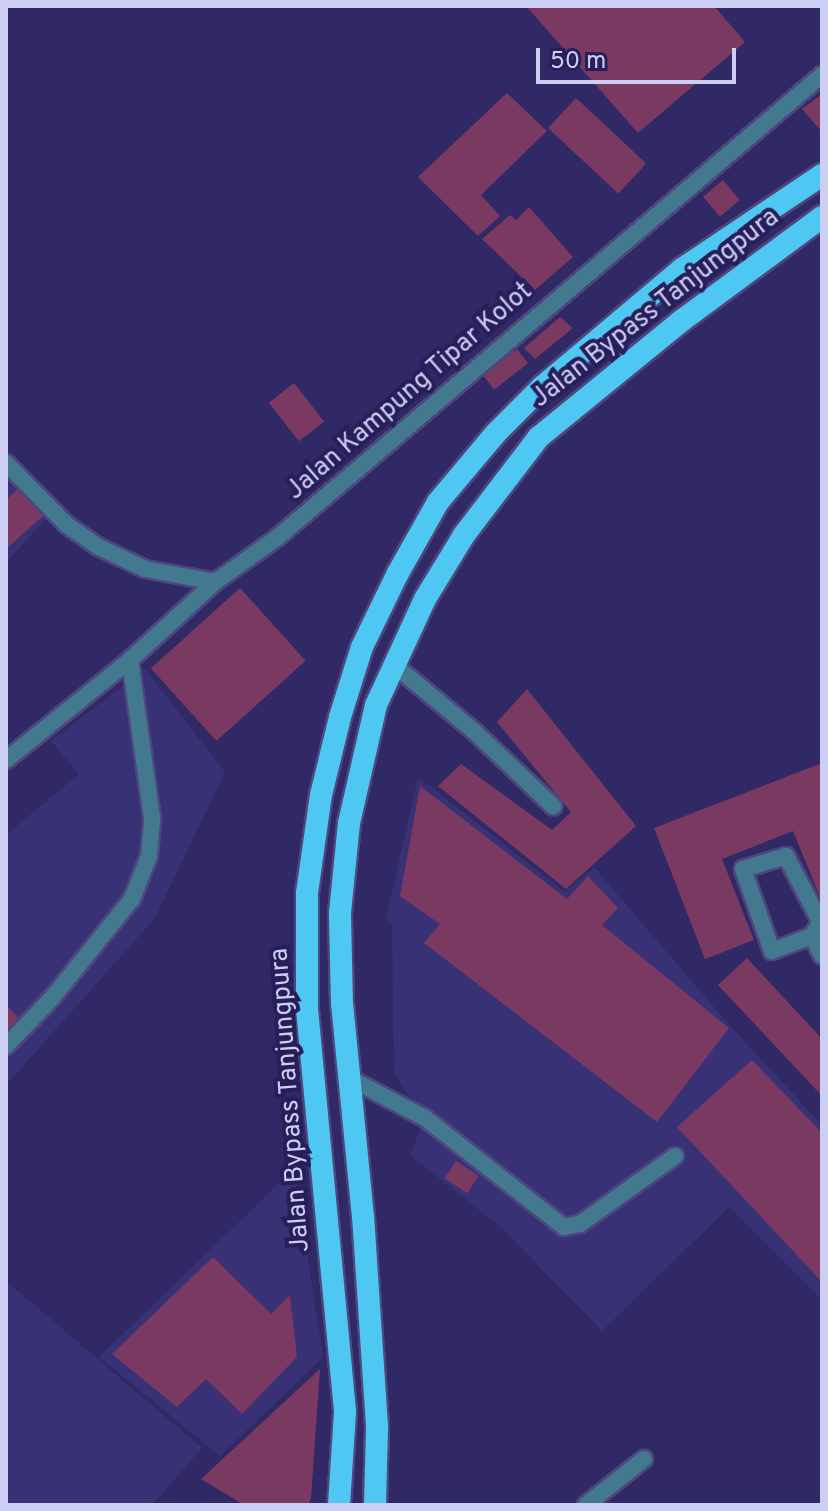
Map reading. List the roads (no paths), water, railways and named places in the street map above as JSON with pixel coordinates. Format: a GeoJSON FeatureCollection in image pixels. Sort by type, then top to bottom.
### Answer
{"type":"FeatureCollection","features":[{"type":"Feature","properties":{"kind":"highway","name":"Jalan Bypass Tanjungpura"},"geometry":{"type":"LineString","coordinates":[[339,1505],[345,1411],[307,1011],[307,893],[321,795],[340,717],[362,647],[398,573],[438,502],[496,433],[543,386],[682,269],[822,175]]}},
{"type":"Feature","properties":{"kind":"highway","name":"Jalan Bypass Tanjungpura"},"geometry":{"type":"LineString","coordinates":[[375,1505],[377,1426],[349,1078],[340,913],[349,823],[376,705],[425,599],[464,535],[539,437],[681,321],[822,217]]}},
{"type":"Feature","properties":{"kind":"street","name":"Jalan Kampung Tipar Kolot"},"geometry":{"type":"LineString","coordinates":[[6,760],[130,660],[215,582],[278,537],[453,385],[822,75]]}},
{"type":"Feature","properties":{"kind":"street"},"geometry":{"type":"LineString","coordinates":[[6,463],[67,525],[99,547],[145,569],[215,582]]}},
{"type":"Feature","properties":{"kind":"street"},"geometry":{"type":"LineString","coordinates":[[6,1046],[52,998],[112,927],[132,899],[149,856],[152,818],[148,771],[130,660]]}},
{"type":"Feature","properties":{"kind":"street"},"geometry":{"type":"LineString","coordinates":[[393,664],[475,732],[553,806]]}},
{"type":"Feature","properties":{"kind":"street"},"geometry":{"type":"LineString","coordinates":[[818,926],[772,951],[743,869],[786,856],[818,926],[822,956]]}},
{"type":"Feature","properties":{"kind":"street"},"geometry":{"type":"LineString","coordinates":[[349,1078],[425,1118],[564,1227],[580,1224],[675,1156]]}},
{"type":"Feature","properties":{"kind":"street"},"geometry":{"type":"LineString","coordinates":[[586,1505],[644,1459]]}}]}
